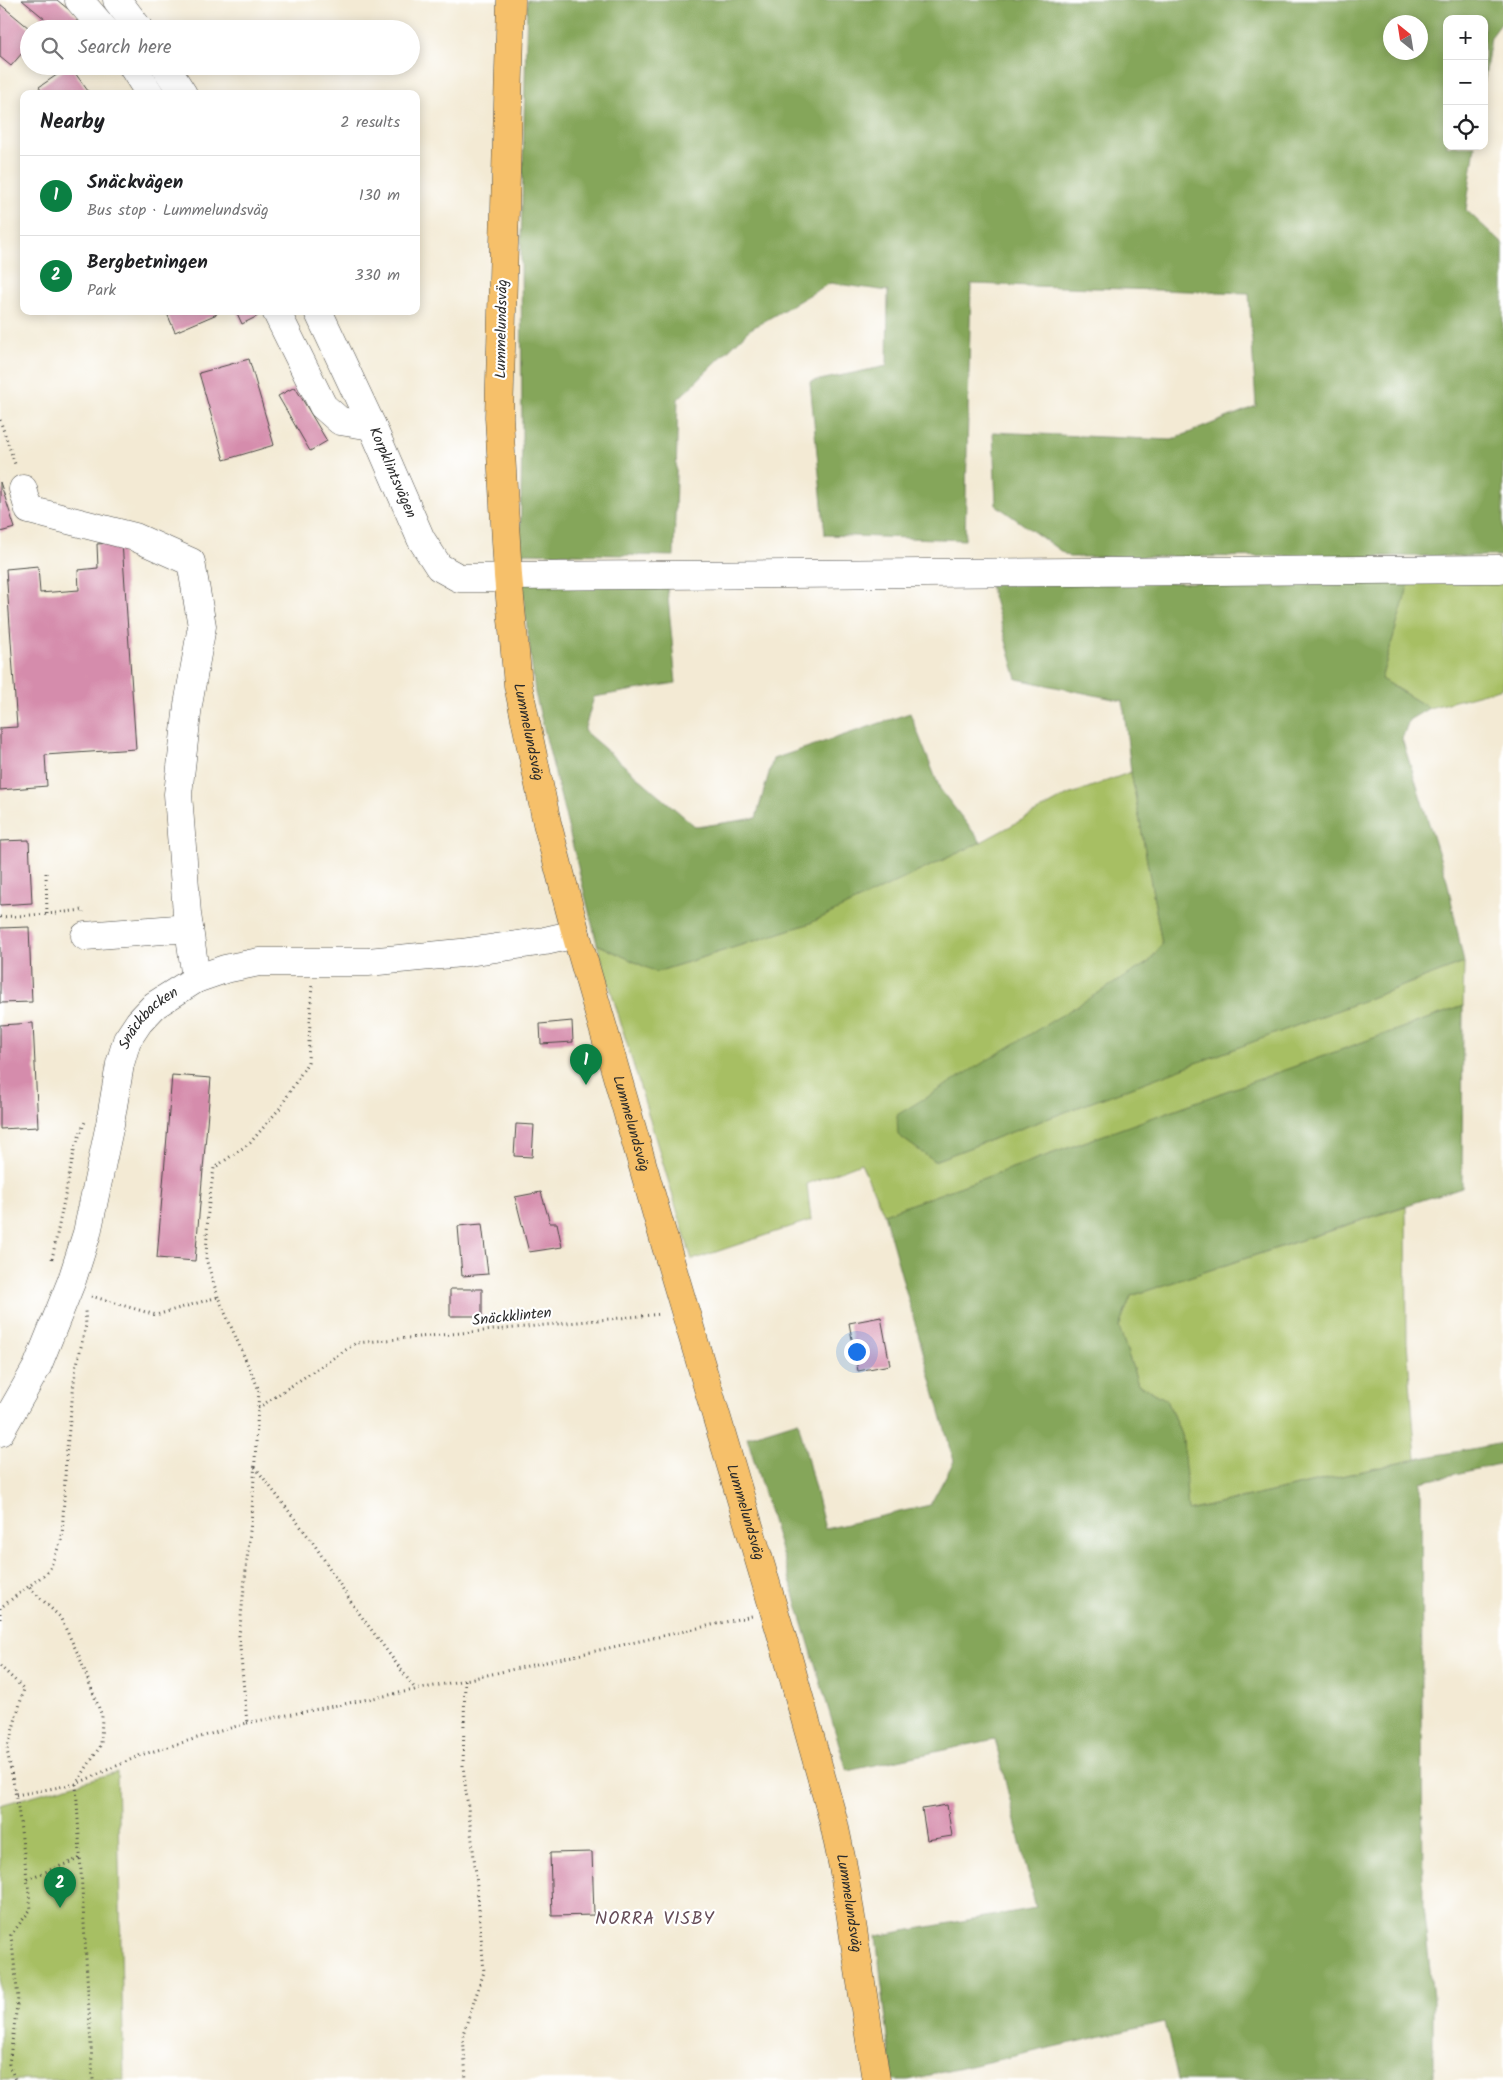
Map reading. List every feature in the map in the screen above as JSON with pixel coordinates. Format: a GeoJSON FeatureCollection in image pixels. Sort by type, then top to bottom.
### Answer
{"type":"FeatureCollection","features":[{"type":"Feature","properties":{"kind":"main road","name":"Lummelundsväg"},"geometry":{"type":"LineString","coordinates":[[511,0],[499,416],[508,576],[518,685],[547,823],[576,934],[669,1257],[788,1654],[833,1819],[844,1872],[876,2080]]}},
{"type":"Feature","properties":{"kind":"street"},"geometry":{"type":"LineString","coordinates":[[79,0],[96,20]]}},
{"type":"Feature","properties":{"kind":"street"},"geometry":{"type":"LineString","coordinates":[[117,0],[132,20]]}},
{"type":"Feature","properties":{"kind":"street"},"geometry":{"type":"LineString","coordinates":[[138,75],[147,90]]}},
{"type":"Feature","properties":{"kind":"street"},"geometry":{"type":"LineString","coordinates":[[171,75],[180,90]]}},
{"type":"Feature","properties":{"kind":"street"},"geometry":{"type":"LineString","coordinates":[[321,316],[281,322],[323,406],[340,421],[372,426]]}},
{"type":"Feature","properties":{"kind":"street","name":"Korpklintsvägen"},"geometry":{"type":"LineString","coordinates":[[321,316],[372,426],[421,539],[438,567],[459,578],[508,576],[1500,568]]}},
{"type":"Feature","properties":{"kind":"street"},"geometry":{"type":"LineString","coordinates":[[23,489],[29,510],[135,537],[191,562],[202,626],[188,705],[178,794],[189,928],[196,979]]}},
{"type":"Feature","properties":{"kind":"street"},"geometry":{"type":"LineString","coordinates":[[85,936],[189,928]]}},
{"type":"Feature","properties":{"kind":"street","name":"Snäckbacken"},"geometry":{"type":"LineString","coordinates":[[0,1432],[37,1367],[75,1291],[110,1124],[120,1064],[127,1040],[154,1005],[196,979],[225,969],[259,962],[368,962],[452,954],[545,941],[576,934]]}},
{"type":"Feature","properties":{"kind":"path"},"geometry":{"type":"LineString","coordinates":[[0,420],[23,489]]}},
{"type":"Feature","properties":{"kind":"path"},"geometry":{"type":"LineString","coordinates":[[46,873],[47,914]]}},
{"type":"Feature","properties":{"kind":"path"},"geometry":{"type":"LineString","coordinates":[[0,917],[82,910],[85,936]]}},
{"type":"Feature","properties":{"kind":"path"},"geometry":{"type":"LineString","coordinates":[[247,1723],[238,1636],[252,1512],[259,1390],[218,1297],[206,1259],[208,1210],[214,1168],[250,1143],[280,1108],[308,1062],[313,962]]}},
{"type":"Feature","properties":{"kind":"path"},"geometry":{"type":"LineString","coordinates":[[75,1291],[156,1315],[218,1297]]}},
{"type":"Feature","properties":{"kind":"path"},"geometry":{"type":"LineString","coordinates":[[0,1619],[0,1608],[49,1571],[62,1538],[66,1457],[75,1373],[86,1325],[75,1291]]}},
{"type":"Feature","properties":{"kind":"path","name":"Snäckklinten"},"geometry":{"type":"LineString","coordinates":[[258,1408],[356,1344],[670,1313]]}},
{"type":"Feature","properties":{"kind":"path"},"geometry":{"type":"LineString","coordinates":[[255,1467],[314,1544],[353,1605],[416,1690]]}},
{"type":"Feature","properties":{"kind":"path"},"geometry":{"type":"LineString","coordinates":[[29,1587],[60,1617],[79,1656],[102,1716],[101,1745],[76,1784],[93,2080]]}},
{"type":"Feature","properties":{"kind":"path"},"geometry":{"type":"LineString","coordinates":[[16,1795],[76,1784],[142,1755],[247,1723],[465,1680],[759,1614]]}},
{"type":"Feature","properties":{"kind":"path"},"geometry":{"type":"LineString","coordinates":[[0,1666],[24,1689],[7,1750],[16,1795],[31,1909],[12,1935],[18,1998],[9,2064],[15,2080]]}},
{"type":"Feature","properties":{"kind":"path"},"geometry":{"type":"LineString","coordinates":[[465,1680],[463,1766],[476,1874],[484,1972],[463,2034],[466,2080]]}},
{"type":"Feature","properties":{"kind":"path"},"geometry":{"type":"LineString","coordinates":[[27,1879],[81,1858]]}},
{"type":"Feature","properties":{"kind":"green space"},"geometry":{"type":"Polygon","coordinates":[[[527,0],[1503,0],[1503,21],[1491,37],[1488,57],[1488,15],[1443,15],[1443,150],[1474,150],[1466,210],[1503,244],[1503,556],[1069,557],[996,505],[993,432],[1171,440],[1256,406],[1249,293],[971,284],[965,540],[825,535],[810,382],[887,366],[888,291],[830,283],[749,330],[678,399],[674,556],[520,553],[522,436],[521,242],[527,0]]]}},
{"type":"Feature","properties":{"kind":"green space"},"geometry":{"type":"Polygon","coordinates":[[[666,576],[676,683],[594,697],[584,731],[696,827],[756,818],[773,759],[910,713],[940,789],[981,842],[808,924],[656,972],[597,944],[535,693],[521,577],[666,576]]]}},
{"type":"Feature","properties":{"kind":"green space"},"geometry":{"type":"Polygon","coordinates":[[[989,582],[1409,583],[1381,679],[1429,708],[1409,720],[1402,739],[1447,880],[1464,963],[934,1161],[898,1135],[897,1115],[1149,962],[1162,944],[1131,772],[1123,701],[1017,679],[989,582]]]}},
{"type":"Feature","properties":{"kind":"green space"},"geometry":{"type":"Polygon","coordinates":[[[1503,582],[1503,688],[1429,708],[1381,679],[1409,583],[1503,582]]]}},
{"type":"Feature","properties":{"kind":"green space"},"geometry":{"type":"Polygon","coordinates":[[[1131,772],[1162,944],[1149,962],[898,1135],[934,1161],[1464,963],[1463,1006],[884,1214],[861,1163],[807,1184],[811,1220],[692,1260],[597,944],[656,972],[808,924],[981,842],[1066,796],[1131,772]]]}},
{"type":"Feature","properties":{"kind":"green space"},"geometry":{"type":"Polygon","coordinates":[[[1463,1006],[1462,1187],[1131,1296],[1119,1327],[1138,1384],[1167,1400],[1183,1440],[1188,1511],[1416,1459],[1503,1443],[1503,1463],[1421,1482],[1423,1906],[1433,1998],[1433,2080],[1178,2080],[1165,2022],[908,2080],[893,2080],[876,1936],[1036,1908],[995,1739],[847,1771],[747,1437],[798,1421],[825,1529],[930,1505],[954,1461],[884,1214],[1463,1006]]]}},
{"type":"Feature","properties":{"kind":"green space"},"geometry":{"type":"Polygon","coordinates":[[[1406,1206],[1407,1342],[1416,1459],[1187,1511],[1183,1440],[1167,1400],[1138,1384],[1119,1327],[1131,1296],[1406,1206]]]}},
{"type":"Feature","properties":{"kind":"green space"},"geometry":{"type":"Polygon","coordinates":[[[117,1772],[124,2080],[0,2080],[0,1805],[117,1772]]]}},
{"type":"Feature","properties":{"kind":"building"},"geometry":{"type":"Polygon","coordinates":[[[22,0],[57,0],[79,18],[77,20],[46,20],[22,0]]]}},
{"type":"Feature","properties":{"kind":"building"},"geometry":{"type":"Polygon","coordinates":[[[0,4],[20,21],[20,56],[11,66],[0,57],[0,4]]]}},
{"type":"Feature","properties":{"kind":"building"},"geometry":{"type":"Polygon","coordinates":[[[57,75],[76,75],[87,90],[41,90],[39,87],[57,75]]]}},
{"type":"Feature","properties":{"kind":"building"},"geometry":{"type":"Polygon","coordinates":[[[168,315],[215,315],[175,332],[168,315]]]}},
{"type":"Feature","properties":{"kind":"building"},"geometry":{"type":"Polygon","coordinates":[[[238,315],[258,315],[258,316],[242,324],[238,315]]]}},
{"type":"Feature","properties":{"kind":"building"},"geometry":{"type":"Polygon","coordinates":[[[249,359],[274,445],[224,460],[199,373],[249,359]]]}},
{"type":"Feature","properties":{"kind":"building"},"geometry":{"type":"Polygon","coordinates":[[[295,387],[327,441],[310,451],[278,396],[295,387]]]}},
{"type":"Feature","properties":{"kind":"building"},"geometry":{"type":"Polygon","coordinates":[[[0,482],[15,528],[0,532],[0,482]]]}},
{"type":"Feature","properties":{"kind":"building"},"geometry":{"type":"Polygon","coordinates":[[[122,542],[136,749],[45,755],[47,786],[0,790],[0,728],[17,727],[6,569],[38,566],[40,593],[79,590],[78,570],[98,568],[97,544],[122,542]]]}},
{"type":"Feature","properties":{"kind":"building"},"geometry":{"type":"Polygon","coordinates":[[[29,840],[32,903],[0,905],[0,841],[29,840]]]}},
{"type":"Feature","properties":{"kind":"building"},"geometry":{"type":"Polygon","coordinates":[[[29,927],[32,1002],[0,1003],[0,928],[29,927]]]}},
{"type":"Feature","properties":{"kind":"building"},"geometry":{"type":"Polygon","coordinates":[[[572,1021],[573,1042],[541,1044],[540,1024],[572,1021]]]}},
{"type":"Feature","properties":{"kind":"building"},"geometry":{"type":"Polygon","coordinates":[[[33,1023],[38,1127],[0,1129],[0,1025],[33,1023]]]}},
{"type":"Feature","properties":{"kind":"building"},"geometry":{"type":"Polygon","coordinates":[[[172,1075],[211,1078],[195,1261],[157,1258],[172,1075]]]}},
{"type":"Feature","properties":{"kind":"building"},"geometry":{"type":"Polygon","coordinates":[[[516,1124],[534,1125],[532,1157],[514,1156],[516,1124]]]}},
{"type":"Feature","properties":{"kind":"building"},"geometry":{"type":"Polygon","coordinates":[[[541,1192],[550,1223],[557,1223],[562,1247],[529,1252],[515,1197],[541,1192]]]}},
{"type":"Feature","properties":{"kind":"building"},"geometry":{"type":"Polygon","coordinates":[[[482,1224],[488,1274],[462,1276],[458,1226],[482,1224]]]}},
{"type":"Feature","properties":{"kind":"building"},"geometry":{"type":"Polygon","coordinates":[[[450,1289],[482,1289],[482,1316],[450,1316],[450,1289]]]}},
{"type":"Feature","properties":{"kind":"building"},"geometry":{"type":"Polygon","coordinates":[[[881,1317],[890,1365],[858,1371],[849,1323],[881,1317]]]}},
{"type":"Feature","properties":{"kind":"building"},"geometry":{"type":"Polygon","coordinates":[[[947,1805],[952,1836],[927,1840],[922,1809],[947,1805]]]}},
{"type":"Feature","properties":{"kind":"building"},"geometry":{"type":"Polygon","coordinates":[[[592,1852],[594,1915],[552,1916],[550,1853],[592,1852]]]}},
{"type":"Feature","properties":{"kind":"place","name":"Snäckvägen"},"geometry":{"type":"Point","coordinates":[586,1085]}},
{"type":"Feature","properties":{"kind":"place","name":"Bergbetningen"},"geometry":{"type":"Point","coordinates":[60,1908]}},
{"type":"Feature","properties":{"kind":"district","name":"NORRA VISBY"},"geometry":{"type":"Point","coordinates":[655,1919]}}]}
